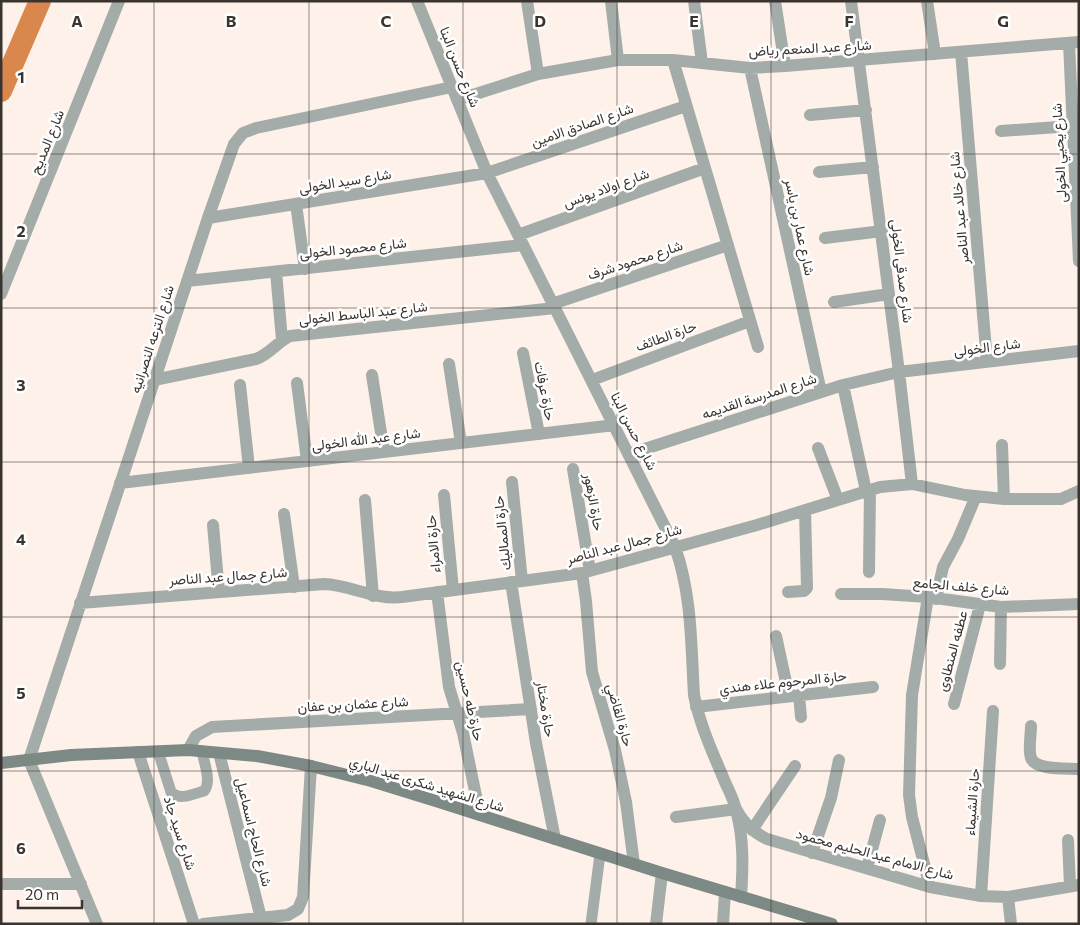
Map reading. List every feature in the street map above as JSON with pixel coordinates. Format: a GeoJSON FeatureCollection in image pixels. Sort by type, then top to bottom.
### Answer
{"type":"FeatureCollection","features":[{"type":"Feature","properties":{"kind":"main road","name":"شارع الشهيد شكرى عبد الباري"},"geometry":{"type":"LineString","coordinates":[[1,763],[71,755],[188,750],[257,756],[311,766],[372,781],[555,840],[827,923]]}},
{"type":"Feature","properties":{"kind":"street","name":"شارع المديح"},"geometry":{"type":"LineString","coordinates":[[1,294],[119,1]]}},
{"type":"Feature","properties":{"kind":"street","name":"شارع حسن البنا"},"geometry":{"type":"LineString","coordinates":[[417,1],[487,173],[615,425],[674,547],[686,581],[689,600],[696,707],[702,728],[736,809],[742,852],[741,897]]}},
{"type":"Feature","properties":{"kind":"street"},"geometry":{"type":"LineString","coordinates":[[527,1],[538,74]]}},
{"type":"Feature","properties":{"kind":"street"},"geometry":{"type":"LineString","coordinates":[[611,1],[618,60]]}},
{"type":"Feature","properties":{"kind":"street"},"geometry":{"type":"LineString","coordinates":[[694,1],[702,63]]}},
{"type":"Feature","properties":{"kind":"street"},"geometry":{"type":"LineString","coordinates":[[775,1],[785,66]]}},
{"type":"Feature","properties":{"kind":"street","name":"شارع صدقى الخولى"},"geometry":{"type":"LineString","coordinates":[[851,1],[890,294],[912,484]]}},
{"type":"Feature","properties":{"kind":"street"},"geometry":{"type":"LineString","coordinates":[[927,1],[935,54]]}},
{"type":"Feature","properties":{"kind":"street","name":"شارع عبد المنعم رياض"},"geometry":{"type":"LineString","coordinates":[[457,100],[538,74],[618,60],[673,60],[750,68],[1074,43]]}},
{"type":"Feature","properties":{"kind":"street","name":"شارع يحيي الخولى"},"geometry":{"type":"LineString","coordinates":[[1074,43],[1072,126],[1077,175],[1079,260]]}},
{"type":"Feature","properties":{"kind":"street","name":"شارع خالد عبد الناصر"},"geometry":{"type":"LineString","coordinates":[[961,52],[986,362]]}},
{"type":"Feature","properties":{"kind":"street"},"geometry":{"type":"LineString","coordinates":[[673,60],[758,347]]}},
{"type":"Feature","properties":{"kind":"street","name":"شارع عمار بن ياسر"},"geometry":{"type":"LineString","coordinates":[[750,68],[821,392]]}},
{"type":"Feature","properties":{"kind":"street","name":"شارع الترعه النصرانيه"},"geometry":{"type":"LineString","coordinates":[[28,760],[234,144],[238,138],[249,130],[452,87]]}},
{"type":"Feature","properties":{"kind":"street","name":"شارع الصادق الامين"},"geometry":{"type":"LineString","coordinates":[[487,173],[686,106]]}},
{"type":"Feature","properties":{"kind":"street"},"geometry":{"type":"LineString","coordinates":[[810,114],[866,110]]}},
{"type":"Feature","properties":{"kind":"street"},"geometry":{"type":"LineString","coordinates":[[1001,131],[1072,126]]}},
{"type":"Feature","properties":{"kind":"street"},"geometry":{"type":"LineString","coordinates":[[819,172],[873,167]]}},
{"type":"Feature","properties":{"kind":"street","name":"شارع اولاد يونس"},"geometry":{"type":"LineString","coordinates":[[521,240],[705,168]]}},
{"type":"Feature","properties":{"kind":"street","name":"شارع سيد الخولى"},"geometry":{"type":"LineString","coordinates":[[208,218],[487,173]]}},
{"type":"Feature","properties":{"kind":"street"},"geometry":{"type":"LineString","coordinates":[[296,204],[304,269]]}},
{"type":"Feature","properties":{"kind":"street"},"geometry":{"type":"LineString","coordinates":[[825,238],[882,232]]}},
{"type":"Feature","properties":{"kind":"street","name":"شارع محمود الخولى"},"geometry":{"type":"LineString","coordinates":[[187,281],[304,269],[521,240]]}},
{"type":"Feature","properties":{"kind":"street","name":"شارع محمود شرف"},"geometry":{"type":"LineString","coordinates":[[554,306],[728,245]]}},
{"type":"Feature","properties":{"kind":"street"},"geometry":{"type":"LineString","coordinates":[[276,272],[282,340]]}},
{"type":"Feature","properties":{"kind":"street"},"geometry":{"type":"LineString","coordinates":[[834,302],[890,294]]}},
{"type":"Feature","properties":{"kind":"street","name":"شارع عبد الباسط الخولى"},"geometry":{"type":"LineString","coordinates":[[154,380],[256,359],[267,354],[282,340],[300,334],[554,306]]}},
{"type":"Feature","properties":{"kind":"street","name":"حارة الطائف"},"geometry":{"type":"LineString","coordinates":[[592,380],[750,321]]}},
{"type":"Feature","properties":{"kind":"street","name":"شارع الخولى"},"geometry":{"type":"LineString","coordinates":[[899,372],[1079,352]]}},
{"type":"Feature","properties":{"kind":"street","name":"حارة عرفات"},"geometry":{"type":"LineString","coordinates":[[523,353],[539,434]]}},
{"type":"Feature","properties":{"kind":"street"},"geometry":{"type":"LineString","coordinates":[[449,364],[462,443]]}},
{"type":"Feature","properties":{"kind":"street","name":"شارع المدرسة القديمه"},"geometry":{"type":"LineString","coordinates":[[629,454],[843,385],[899,372]]}},
{"type":"Feature","properties":{"kind":"street"},"geometry":{"type":"LineString","coordinates":[[372,375],[384,452]]}},
{"type":"Feature","properties":{"kind":"street"},"geometry":{"type":"LineString","coordinates":[[297,383],[307,461]]}},
{"type":"Feature","properties":{"kind":"street"},"geometry":{"type":"LineString","coordinates":[[240,385],[249,468]]}},
{"type":"Feature","properties":{"kind":"street"},"geometry":{"type":"LineString","coordinates":[[843,385],[868,491],[869,572]]}},
{"type":"Feature","properties":{"kind":"street","name":"شارع عبد الله الخولى"},"geometry":{"type":"LineString","coordinates":[[120,483],[615,425]]}},
{"type":"Feature","properties":{"kind":"street"},"geometry":{"type":"LineString","coordinates":[[1002,445],[1004,499]]}},
{"type":"Feature","properties":{"kind":"street"},"geometry":{"type":"LineString","coordinates":[[818,448],[838,500]]}},
{"type":"Feature","properties":{"kind":"street","name":"حارة الزهور"},"geometry":{"type":"LineString","coordinates":[[573,468],[586,572]]}},
{"type":"Feature","properties":{"kind":"street","name":"حارة المماليك"},"geometry":{"type":"LineString","coordinates":[[512,482],[517,582]]}},
{"type":"Feature","properties":{"kind":"street","name":"شارع جمال عبد الناصر"},"geometry":{"type":"LineString","coordinates":[[80,603],[334,584],[373,596],[392,598],[586,572],[880,487],[912,484],[976,496],[1004,499],[1056,499],[1079,491]]}},
{"type":"Feature","properties":{"kind":"street","name":"حارة الامراء"},"geometry":{"type":"LineString","coordinates":[[444,495],[452,590]]}},
{"type":"Feature","properties":{"kind":"street"},"geometry":{"type":"LineString","coordinates":[[930,887],[912,817],[909,795],[912,695],[932,598],[943,567],[958,539],[976,496]]}},
{"type":"Feature","properties":{"kind":"street"},"geometry":{"type":"LineString","coordinates":[[365,500],[373,596]]}},
{"type":"Feature","properties":{"kind":"street"},"geometry":{"type":"LineString","coordinates":[[788,592],[804,591],[807,588],[805,510]]}},
{"type":"Feature","properties":{"kind":"street"},"geometry":{"type":"LineString","coordinates":[[284,514],[294,586]]}},
{"type":"Feature","properties":{"kind":"street"},"geometry":{"type":"LineString","coordinates":[[213,525],[219,592]]}},
{"type":"Feature","properties":{"kind":"street","name":"حارة القاضي"},"geometry":{"type":"LineString","coordinates":[[586,572],[586,601],[592,672],[615,750],[630,823],[634,864]]}},
{"type":"Feature","properties":{"kind":"street","name":"حارة مختار"},"geometry":{"type":"LineString","coordinates":[[517,582],[530,709],[555,840]]}},
{"type":"Feature","properties":{"kind":"street","name":"حارة طه حسين"},"geometry":{"type":"LineString","coordinates":[[437,592],[449,687],[463,734],[480,815]]}},
{"type":"Feature","properties":{"kind":"street","name":"شارع خلف الجامع"},"geometry":{"type":"LineString","coordinates":[[841,594],[882,594],[932,598],[1001,607],[1079,604]]}},
{"type":"Feature","properties":{"kind":"street","name":"عطفه المنطاوى"},"geometry":{"type":"LineString","coordinates":[[954,704],[980,605]]}},
{"type":"Feature","properties":{"kind":"street"},"geometry":{"type":"LineString","coordinates":[[1000,664],[1001,607]]}},
{"type":"Feature","properties":{"kind":"street"},"geometry":{"type":"LineString","coordinates":[[776,636],[801,717]]}},
{"type":"Feature","properties":{"kind":"street","name":"حارة المرحوم علاء هندي"},"geometry":{"type":"LineString","coordinates":[[696,707],[873,686]]}},
{"type":"Feature","properties":{"kind":"street","name":"شارع عثمان بن عفان"},"geometry":{"type":"LineString","coordinates":[[188,750],[196,736],[212,727],[530,709]]}},
{"type":"Feature","properties":{"kind":"street","name":"حارة الشيماء"},"geometry":{"type":"LineString","coordinates":[[981,896],[993,710]]}},
{"type":"Feature","properties":{"kind":"street"},"geometry":{"type":"LineString","coordinates":[[1031,726],[1031,756],[1035,764],[1042,767],[1079,769]]}},
{"type":"Feature","properties":{"kind":"street","name":"شارع سيد جاد"},"geometry":{"type":"LineString","coordinates":[[138,752],[194,924]]}},
{"type":"Feature","properties":{"kind":"street","name":"شارع الحاج اسماعيل"},"geometry":{"type":"LineString","coordinates":[[219,753],[261,918]]}},
{"type":"Feature","properties":{"kind":"street"},"geometry":{"type":"LineString","coordinates":[[28,760],[98,924]]}},
{"type":"Feature","properties":{"kind":"street"},"geometry":{"type":"LineString","coordinates":[[812,852],[830,798],[838,760]]}},
{"type":"Feature","properties":{"kind":"street"},"geometry":{"type":"LineString","coordinates":[[203,924],[288,915],[298,909],[302,903],[311,766]]}},
{"type":"Feature","properties":{"kind":"street"},"geometry":{"type":"LineString","coordinates":[[752,830],[795,766]]}},
{"type":"Feature","properties":{"kind":"street"},"geometry":{"type":"LineString","coordinates":[[676,817],[736,809]]}},
{"type":"Feature","properties":{"kind":"street","name":"شارع الامام عبد الحليم محمود"},"geometry":{"type":"LineString","coordinates":[[736,809],[740,817],[752,830],[767,839],[930,887],[981,896],[1008,897],[1074,886]]}},
{"type":"Feature","properties":{"kind":"street"},"geometry":{"type":"LineString","coordinates":[[867,868],[880,820]]}},
{"type":"Feature","properties":{"kind":"street"},"geometry":{"type":"LineString","coordinates":[[1068,840],[1074,886]]}},
{"type":"Feature","properties":{"kind":"street"},"geometry":{"type":"LineString","coordinates":[[656,924],[662,873]]}},
{"type":"Feature","properties":{"kind":"street"},"geometry":{"type":"LineString","coordinates":[[1,884],[81,884]]}},
{"type":"Feature","properties":{"kind":"street"},"geometry":{"type":"LineString","coordinates":[[724,924],[725,892]]}},
{"type":"Feature","properties":{"kind":"street"},"geometry":{"type":"LineString","coordinates":[[1008,897],[1012,924]]}},
{"type":"Feature","properties":{"kind":"lane"},"geometry":{"type":"LineString","coordinates":[[158,751],[171,792],[179,797],[204,792],[206,789],[208,783],[202,751]]}},
{"type":"Feature","properties":{"kind":"lane"},"geometry":{"type":"LineString","coordinates":[[591,924],[600,854]]}},
{"type":"Feature","properties":{"kind":"waterway"},"geometry":{"type":"LineString","coordinates":[[1,91],[40,1]]}}]}
